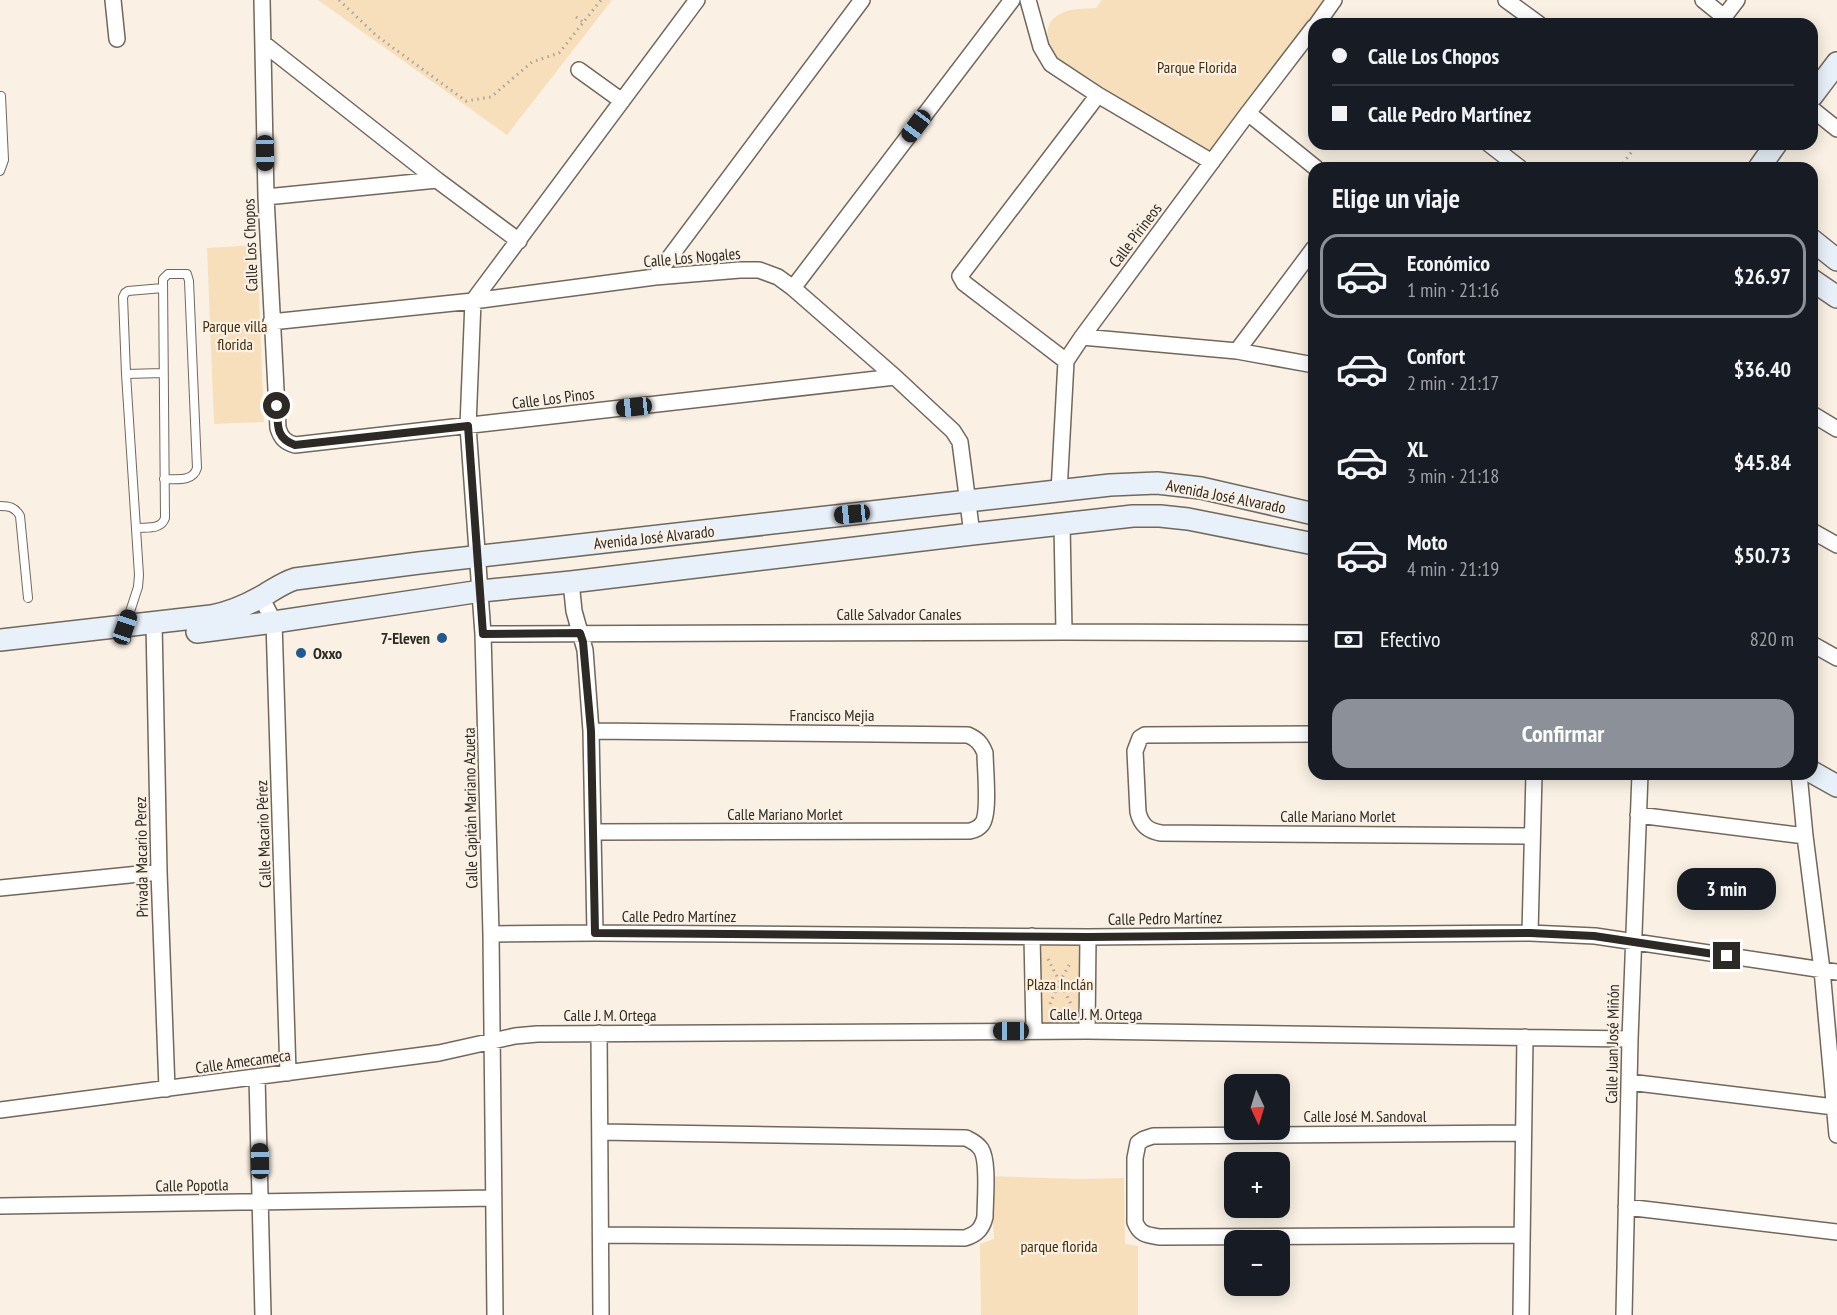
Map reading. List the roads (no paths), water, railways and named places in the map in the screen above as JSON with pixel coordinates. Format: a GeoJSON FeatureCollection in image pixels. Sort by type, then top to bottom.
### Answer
{"type":"FeatureCollection","features":[{"type":"Feature","properties":{"kind":"street"},"geometry":{"type":"LineString","coordinates":[[113,0],[117,39]]}},
{"type":"Feature","properties":{"kind":"street","name":"Calle Los Chopos"},"geometry":{"type":"LineString","coordinates":[[261,0],[271,322],[278,428],[281,436],[287,442]]}},
{"type":"Feature","properties":{"kind":"street"},"geometry":{"type":"LineString","coordinates":[[473,301],[697,0]]}},
{"type":"Feature","properties":{"kind":"street"},"geometry":{"type":"LineString","coordinates":[[655,277],[862,0]]}},
{"type":"Feature","properties":{"kind":"street"},"geometry":{"type":"LineString","coordinates":[[793,288],[1012,0]]}},
{"type":"Feature","properties":{"kind":"street"},"geometry":{"type":"LineString","coordinates":[[1028,0],[1041,47],[1051,64],[1098,95],[1212,162]]}},
{"type":"Feature","properties":{"kind":"street","name":"Calle Pirineos"},"geometry":{"type":"LineString","coordinates":[[1325,18],[1334,0]]}},
{"type":"Feature","properties":{"kind":"street"},"geometry":{"type":"LineString","coordinates":[[1506,0],[1531,18]]}},
{"type":"Feature","properties":{"kind":"street"},"geometry":{"type":"LineString","coordinates":[[1702,0],[1724,17],[1737,0]]}},
{"type":"Feature","properties":{"kind":"street","name":"Calle Pirineos"},"geometry":{"type":"LineString","coordinates":[[1066,361],[1248,113],[1308,40]]}},
{"type":"Feature","properties":{"kind":"street"},"geometry":{"type":"LineString","coordinates":[[263,43],[437,180],[519,241]]}},
{"type":"Feature","properties":{"kind":"street"},"geometry":{"type":"LineString","coordinates":[[1818,88],[1837,63]]}},
{"type":"Feature","properties":{"kind":"street"},"geometry":{"type":"LineString","coordinates":[[579,70],[622,101]]}},
{"type":"Feature","properties":{"kind":"street"},"geometry":{"type":"LineString","coordinates":[[1059,492],[1066,361],[964,283],[960,276],[1098,95]]}},
{"type":"Feature","properties":{"kind":"street"},"geometry":{"type":"LineString","coordinates":[[1248,113],[1309,162]]}},
{"type":"Feature","properties":{"kind":"street"},"geometry":{"type":"LineString","coordinates":[[1818,114],[1837,129]]}},
{"type":"Feature","properties":{"kind":"street"},"geometry":{"type":"LineString","coordinates":[[1497,150],[1512,162]]}},
{"type":"Feature","properties":{"kind":"street"},"geometry":{"type":"LineString","coordinates":[[266,197],[437,180]]}},
{"type":"Feature","properties":{"kind":"street"},"geometry":{"type":"LineString","coordinates":[[1818,246],[1837,260]]}},
{"type":"Feature","properties":{"kind":"street"},"geometry":{"type":"LineString","coordinates":[[1237,351],[1308,256]]}},
{"type":"Feature","properties":{"kind":"street","name":"Calle Los Nogales"},"geometry":{"type":"LineString","coordinates":[[271,322],[473,301],[655,277],[759,270],[778,277],[793,288],[953,431],[960,442],[972,534]]}},
{"type":"Feature","properties":{"kind":"street"},"geometry":{"type":"LineString","coordinates":[[1818,284],[1837,297]]}},
{"type":"Feature","properties":{"kind":"street","name":"Calle Capitán Mariano Azueta"},"geometry":{"type":"LineString","coordinates":[[473,301],[468,426],[483,634],[495,1315]]}},
{"type":"Feature","properties":{"kind":"street"},"geometry":{"type":"LineString","coordinates":[[1082,337],[1237,351],[1308,364]]}},
{"type":"Feature","properties":{"kind":"street","name":"Calle Los Pinos"},"geometry":{"type":"LineString","coordinates":[[287,442],[295,445],[895,377]]}},
{"type":"Feature","properties":{"kind":"street"},"geometry":{"type":"LineString","coordinates":[[1818,418],[1837,429]]}},
{"type":"Feature","properties":{"kind":"street","name":"Avenida José Alvarado"},"geometry":{"type":"LineString","coordinates":[[154,630],[226,613],[295,579],[1118,485],[1172,484],[1201,488],[1308,513]]}},
{"type":"Feature","properties":{"kind":"street","name":"Avenida José Alvarado"},"geometry":{"type":"LineString","coordinates":[[0,654],[154,630],[274,622],[481,591],[1132,516],[1188,519],[1308,543]]}},
{"type":"Feature","properties":{"kind":"street"},"geometry":{"type":"LineString","coordinates":[[1062,524],[1064,632]]}},
{"type":"Feature","properties":{"kind":"street"},"geometry":{"type":"LineString","coordinates":[[1818,535],[1837,546]]}},
{"type":"Feature","properties":{"kind":"street"},"geometry":{"type":"LineString","coordinates":[[571,582],[574,611],[585,650],[591,731],[595,933]]}},
{"type":"Feature","properties":{"kind":"street","name":"Calle Macario Pérez"},"geometry":{"type":"LineString","coordinates":[[261,597],[274,622],[288,1073]]}},
{"type":"Feature","properties":{"kind":"street","name":"Privada Macario Perez"},"geometry":{"type":"LineString","coordinates":[[154,630],[159,872],[167,1089]]}},
{"type":"Feature","properties":{"kind":"street","name":"Calle Salvador Canales"},"geometry":{"type":"LineString","coordinates":[[483,634],[1308,633]]}},
{"type":"Feature","properties":{"kind":"street","name":"Avenida José Alvarado"},"geometry":{"type":"LineString","coordinates":[[0,640],[125,634]]}},
{"type":"Feature","properties":{"kind":"street"},"geometry":{"type":"LineString","coordinates":[[1818,647],[1837,658]]}},
{"type":"Feature","properties":{"kind":"street","name":"Francisco Mejia"},"geometry":{"type":"LineString","coordinates":[[591,731],[968,735],[976,738],[985,753],[986,812],[982,824],[977,829]]}},
{"type":"Feature","properties":{"kind":"street","name":"Calle Mariano Morlet"},"geometry":{"type":"LineString","coordinates":[[1308,734],[1153,734],[1140,738],[1135,751],[1140,819],[1152,832],[1161,833],[1532,836]]}},
{"type":"Feature","properties":{"kind":"street"},"geometry":{"type":"LineString","coordinates":[[1818,775],[1837,786]]}},
{"type":"Feature","properties":{"kind":"street"},"geometry":{"type":"LineString","coordinates":[[1530,933],[1533,780]]}},
{"type":"Feature","properties":{"kind":"street","name":"Calle Juan José Miñón"},"geometry":{"type":"LineString","coordinates":[[1624,1315],[1630,1039],[1640,780]]}},
{"type":"Feature","properties":{"kind":"street"},"geometry":{"type":"LineString","coordinates":[[1800,780],[1837,1135]]}},
{"type":"Feature","properties":{"kind":"street"},"geometry":{"type":"LineString","coordinates":[[1638,815],[1805,836]]}},
{"type":"Feature","properties":{"kind":"street","name":"Calle Mariano Morlet"},"geometry":{"type":"LineString","coordinates":[[593,832],[958,831],[977,829]]}},
{"type":"Feature","properties":{"kind":"street"},"geometry":{"type":"LineString","coordinates":[[0,888],[159,872]]}},
{"type":"Feature","properties":{"kind":"street","name":"Calle Pedro Martínez"},"geometry":{"type":"LineString","coordinates":[[490,934],[1088,937],[1530,933],[1594,936],[1837,972]]}},
{"type":"Feature","properties":{"kind":"street"},"geometry":{"type":"LineString","coordinates":[[1032,936],[1034,1031]]}},
{"type":"Feature","properties":{"kind":"street"},"geometry":{"type":"LineString","coordinates":[[1087,1031],[1088,937]]}},
{"type":"Feature","properties":{"kind":"street","name":"Calle J. M. Ortega"},"geometry":{"type":"LineString","coordinates":[[490,1041],[537,1034],[1034,1031],[1630,1039]]}},
{"type":"Feature","properties":{"kind":"street"},"geometry":{"type":"LineString","coordinates":[[599,1033],[601,1315]]}},
{"type":"Feature","properties":{"kind":"street"},"geometry":{"type":"LineString","coordinates":[[1521,1315],[1525,1037]]}},
{"type":"Feature","properties":{"kind":"street","name":"Calle Amecameca"},"geometry":{"type":"LineString","coordinates":[[0,1110],[439,1053],[490,1041]]}},
{"type":"Feature","properties":{"kind":"street"},"geometry":{"type":"LineString","coordinates":[[257,1077],[263,1315]]}},
{"type":"Feature","properties":{"kind":"street"},"geometry":{"type":"LineString","coordinates":[[1629,1082],[1834,1107]]}},
{"type":"Feature","properties":{"kind":"street"},"geometry":{"type":"LineString","coordinates":[[600,1132],[966,1138],[974,1141],[980,1148],[985,1162],[985,1217],[980,1230],[965,1238],[601,1235]]}},
{"type":"Feature","properties":{"kind":"street","name":"Calle José M. Sandoval"},"geometry":{"type":"LineString","coordinates":[[1521,1235],[1149,1236],[1138,1230],[1135,1222],[1135,1158],[1138,1143],[1144,1138],[1154,1136],[1523,1133]]}},
{"type":"Feature","properties":{"kind":"street","name":"Calle Popotla"},"geometry":{"type":"LineString","coordinates":[[0,1206],[493,1198]]}},
{"type":"Feature","properties":{"kind":"street"},"geometry":{"type":"LineString","coordinates":[[1626,1207],[1837,1232]]}},
{"type":"Feature","properties":{"kind":"lane"},"geometry":{"type":"LineString","coordinates":[[0,171],[4,160],[1,96]]}},
{"type":"Feature","properties":{"kind":"lane"},"geometry":{"type":"LineString","coordinates":[[137,528],[164,524],[163,279],[166,275],[183,273],[189,277],[197,468],[193,476],[188,478],[164,479]]}},
{"type":"Feature","properties":{"kind":"lane"},"geometry":{"type":"LineString","coordinates":[[125,634],[138,586],[124,295],[128,291],[163,288]]}},
{"type":"Feature","properties":{"kind":"lane"},"geometry":{"type":"LineString","coordinates":[[126,374],[164,373]]}},
{"type":"Feature","properties":{"kind":"lane"},"geometry":{"type":"LineString","coordinates":[[0,506],[11,507],[17,510],[20,516],[28,598]]}},
{"type":"Feature","properties":{"kind":"place","name":"7-Eleven"},"geometry":{"type":"Point","coordinates":[442,638]}},
{"type":"Feature","properties":{"kind":"place","name":"Oxxo"},"geometry":{"type":"Point","coordinates":[301,653]}},
{"type":"Feature","properties":{"kind":"park label","name":"Parque Florida"},"geometry":{"type":"Point","coordinates":[1197,67]}},
{"type":"Feature","properties":{"kind":"park label","name":"Parque villa florida"},"geometry":{"type":"Point","coordinates":[235,335]}},
{"type":"Feature","properties":{"kind":"park label","name":"Plaza Inclán"},"geometry":{"type":"Point","coordinates":[1060,984]}},
{"type":"Feature","properties":{"kind":"park label","name":"parque florida"},"geometry":{"type":"Point","coordinates":[1059,1246]}}]}
